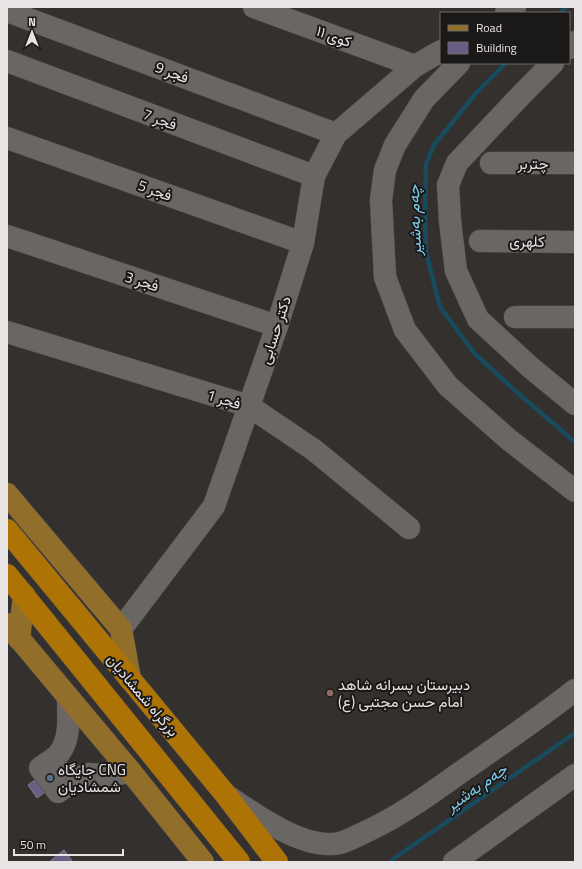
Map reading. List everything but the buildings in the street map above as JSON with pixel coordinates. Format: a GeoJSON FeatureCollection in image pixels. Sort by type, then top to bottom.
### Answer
{"type":"FeatureCollection","features":[{"type":"Feature","properties":{"kind":"highway","name":"بزرگراه شمشادیان"},"geometry":{"type":"LineString","coordinates":[[7,530],[226,796],[278,862]]}},
{"type":"Feature","properties":{"kind":"highway","name":"بزرگراه شمشادیان"},"geometry":{"type":"LineString","coordinates":[[7,576],[24,595],[239,862]]}},
{"type":"Feature","properties":{"kind":"main road"},"geometry":{"type":"LineString","coordinates":[[7,494],[121,629],[130,679]]}},
{"type":"Feature","properties":{"kind":"main road"},"geometry":{"type":"LineString","coordinates":[[24,595],[13,631],[131,772],[203,862]]}},
{"type":"Feature","properties":{"kind":"street","name":"کوی ۱۱"},"geometry":{"type":"LineString","coordinates":[[254,7],[415,66]]}},
{"type":"Feature","properties":{"kind":"street","name":"فجر 9"},"geometry":{"type":"LineString","coordinates":[[7,9],[336,134]]}},
{"type":"Feature","properties":{"kind":"street","name":"دکتر حسابی"},"geometry":{"type":"LineString","coordinates":[[121,629],[214,506],[277,326],[303,243],[314,176],[336,134],[415,66],[440,52]]}},
{"type":"Feature","properties":{"kind":"street","name":"فجر 7"},"geometry":{"type":"LineString","coordinates":[[7,61],[314,176]]}},
{"type":"Feature","properties":{"kind":"street"},"geometry":{"type":"LineString","coordinates":[[459,64],[424,99],[395,145],[385,170],[381,200],[385,277],[405,330],[448,386],[508,439],[575,491]]}},
{"type":"Feature","properties":{"kind":"street"},"geometry":{"type":"LineString","coordinates":[[552,64],[457,163],[448,185],[450,221],[456,271],[478,319],[530,367],[575,404]]}},
{"type":"Feature","properties":{"kind":"street","name":"فجر 5"},"geometry":{"type":"LineString","coordinates":[[7,138],[303,243]]}},
{"type":"Feature","properties":{"kind":"street","name":"چتربر"},"geometry":{"type":"LineString","coordinates":[[491,163],[575,163]]}},
{"type":"Feature","properties":{"kind":"street","name":"فجر 3"},"geometry":{"type":"LineString","coordinates":[[7,236],[277,326]]}},
{"type":"Feature","properties":{"kind":"street","name":"کلهری"},"geometry":{"type":"LineString","coordinates":[[480,241],[575,242]]}},
{"type":"Feature","properties":{"kind":"street"},"geometry":{"type":"LineString","coordinates":[[515,317],[575,317]]}},
{"type":"Feature","properties":{"kind":"street","name":"فجر 1"},"geometry":{"type":"LineString","coordinates":[[7,332],[249,406],[314,450],[409,528]]}},
{"type":"Feature","properties":{"kind":"street"},"geometry":{"type":"LineString","coordinates":[[226,796],[295,837],[318,844],[340,844],[380,825],[418,802],[535,721],[575,690]]}},
{"type":"Feature","properties":{"kind":"street"},"geometry":{"type":"LineString","coordinates":[[68,697],[67,731],[64,744],[59,754],[40,768],[58,792],[76,779],[88,774],[109,775],[131,772]]}},
{"type":"Feature","properties":{"kind":"street"},"geometry":{"type":"LineString","coordinates":[[454,862],[575,775]]}},
{"type":"Feature","properties":{"kind":"waterway","name":"چەم بەشیر"},"geometry":{"type":"LineString","coordinates":[[561,12],[566,7]]}},
{"type":"Feature","properties":{"kind":"waterway","name":"چەم بەشیر"},"geometry":{"type":"LineString","coordinates":[[505,64],[477,92],[434,145],[426,164],[426,252],[440,307],[475,354],[575,442]]}},
{"type":"Feature","properties":{"kind":"waterway","name":"چەم بەشیر"},"geometry":{"type":"LineString","coordinates":[[391,862],[393,859],[575,733]]}},
{"type":"Feature","properties":{"kind":"place","name":"دبیرستان پسرانه شاهد امام حسن مجتبی (ع)"},"geometry":{"type":"Point","coordinates":[330,693]}},
{"type":"Feature","properties":{"kind":"place","name":"جایگاه CNG شمشادیان"},"geometry":{"type":"Point","coordinates":[50,778]}}]}
